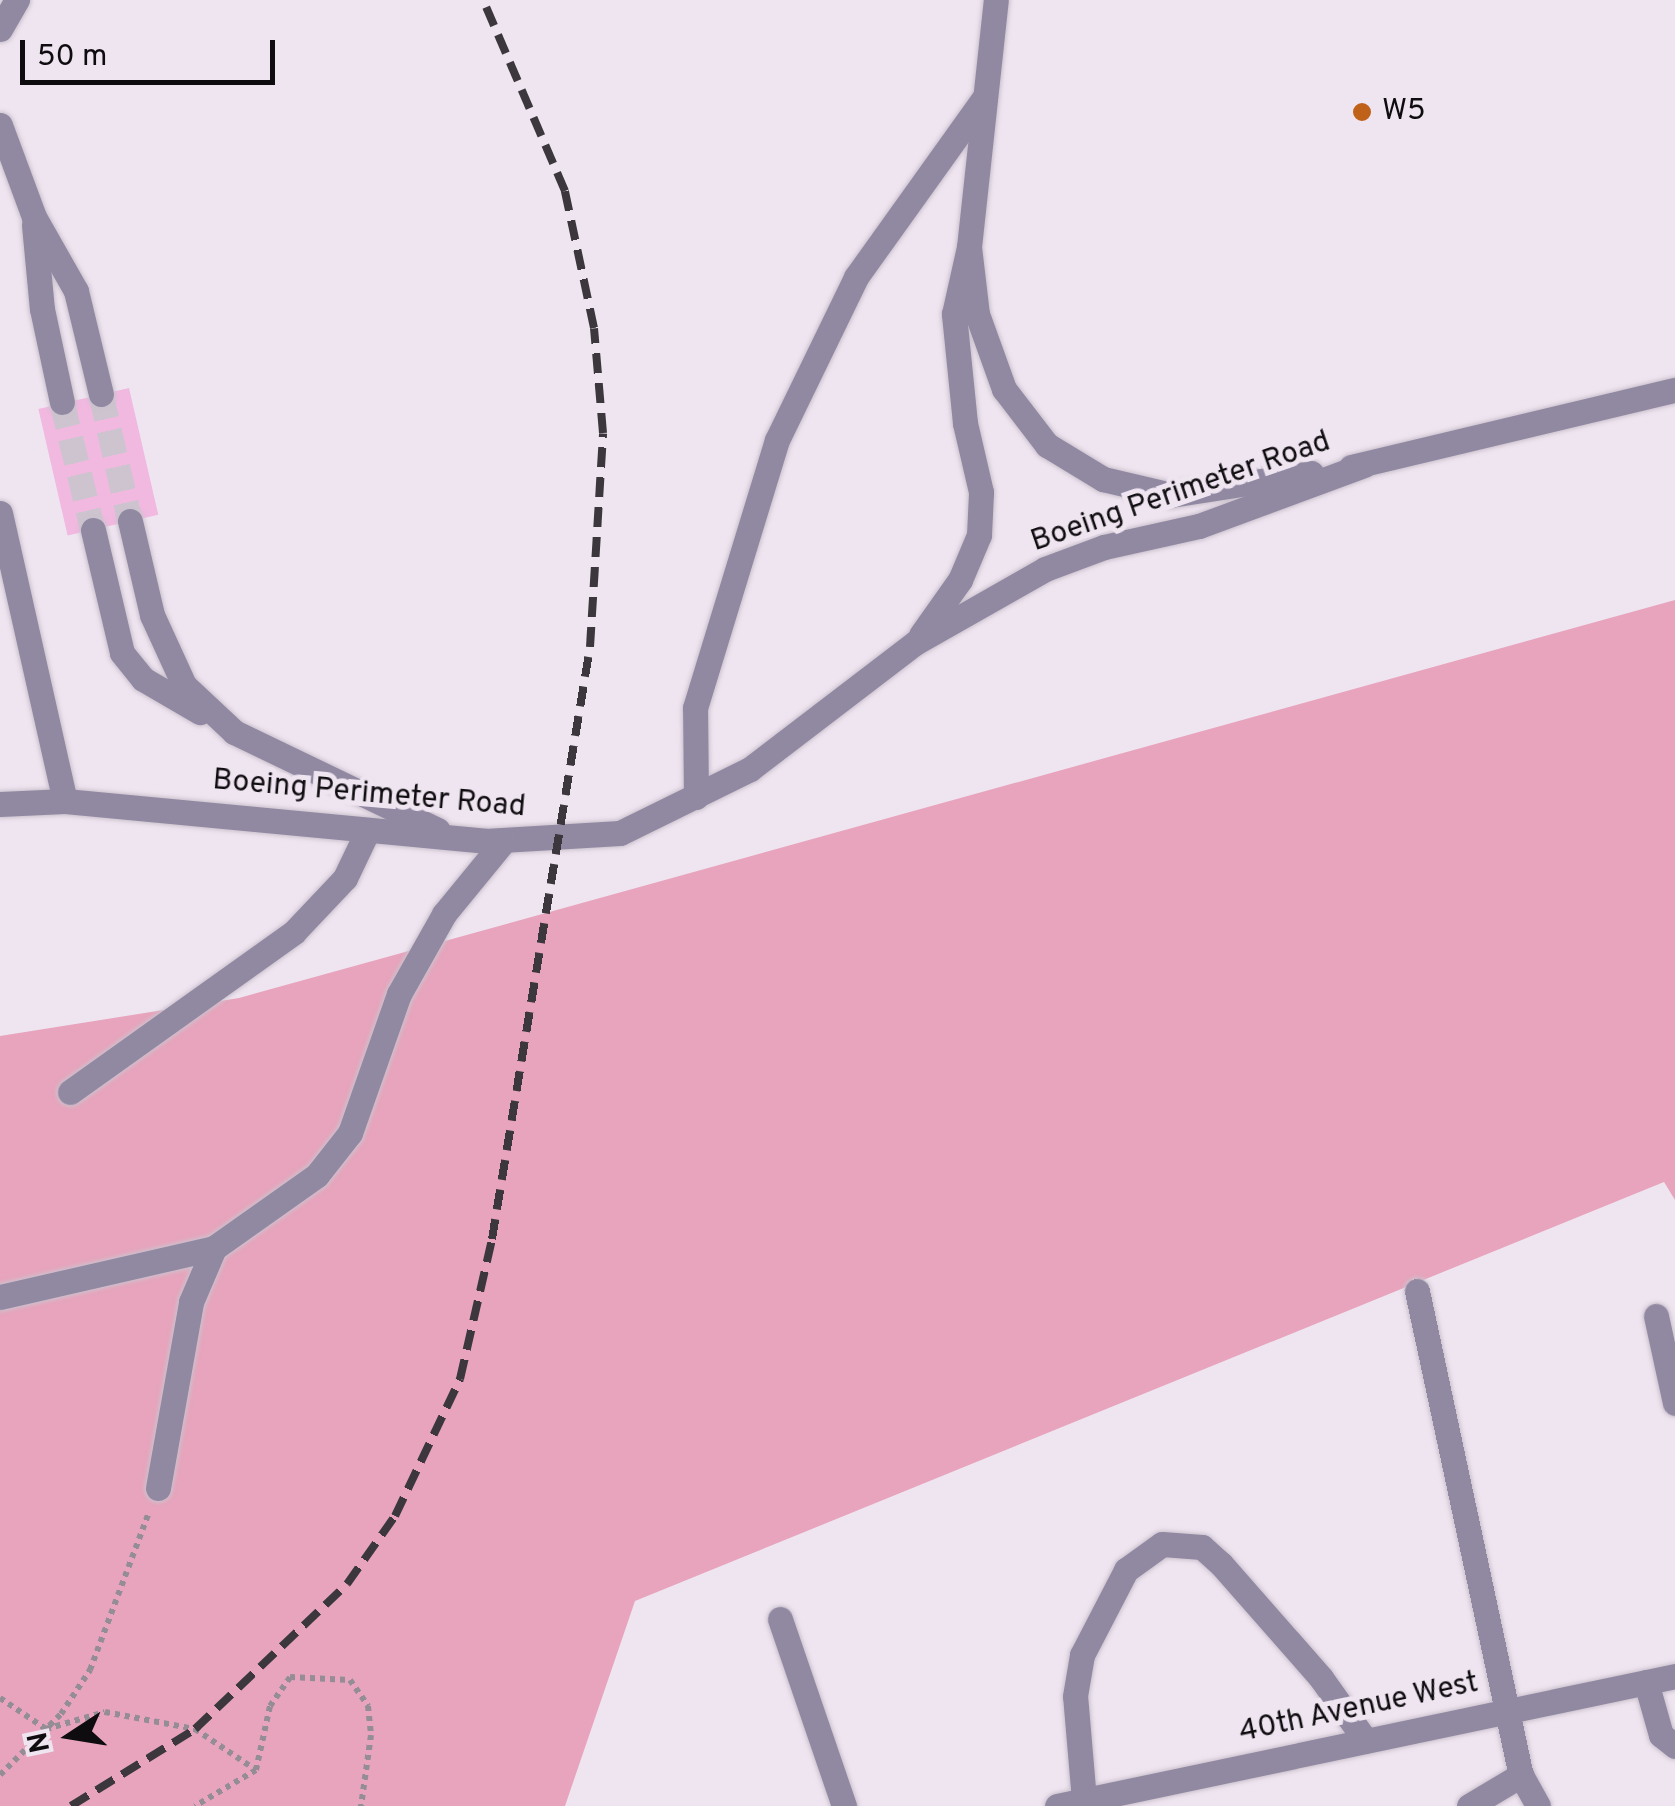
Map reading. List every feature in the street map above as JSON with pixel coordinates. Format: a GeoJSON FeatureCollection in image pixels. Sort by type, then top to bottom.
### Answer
{"type":"FeatureCollection","features":[{"type":"Feature","properties":{"kind":"street"},"geometry":{"type":"LineString","coordinates":[[0,29],[16,0]]}},
{"type":"Feature","properties":{"kind":"street","name":"Boeing Perimeter Road"},"geometry":{"type":"LineString","coordinates":[[915,643],[960,580],[979,535],[981,492],[966,424],[954,314],[969,247],[996,0]]}},
{"type":"Feature","properties":{"kind":"street"},"geometry":{"type":"LineString","coordinates":[[696,797],[694,708],[776,440],[856,278],[986,96]]}},
{"type":"Feature","properties":{"kind":"street"},"geometry":{"type":"LineString","coordinates":[[0,126],[34,217],[76,290],[101,394]]}},
{"type":"Feature","properties":{"kind":"street"},"geometry":{"type":"LineString","coordinates":[[34,217],[42,309],[62,402]]}},
{"type":"Feature","properties":{"kind":"street","name":"Boeing Perimeter Road"},"geometry":{"type":"LineString","coordinates":[[969,247],[977,314],[1004,390],[1047,445],[1103,479],[1170,494],[1364,465],[1675,390]]}},
{"type":"Feature","properties":{"kind":"street","name":"Boeing Perimeter Road"},"geometry":{"type":"LineString","coordinates":[[0,804],[65,801],[504,842],[620,833],[750,769],[915,643],[1045,569],[1104,548],[1199,526],[1364,465]]}},
{"type":"Feature","properties":{"kind":"street"},"geometry":{"type":"LineString","coordinates":[[0,513],[65,801]]}},
{"type":"Feature","properties":{"kind":"street"},"geometry":{"type":"LineString","coordinates":[[130,521],[152,616],[184,686],[234,732]]}},
{"type":"Feature","properties":{"kind":"street"},"geometry":{"type":"LineString","coordinates":[[92,530],[122,654],[143,680],[234,732],[456,838]]}},
{"type":"Feature","properties":{"kind":"street"},"geometry":{"type":"LineString","coordinates":[[70,1092],[294,932],[346,878],[368,830]]}},
{"type":"Feature","properties":{"kind":"street"},"geometry":{"type":"LineString","coordinates":[[0,1297],[214,1248],[317,1175],[350,1132],[399,994],[444,914],[504,842]]}},
{"type":"Feature","properties":{"kind":"street"},"geometry":{"type":"LineString","coordinates":[[158,1488],[191,1302],[214,1248]]}},
{"type":"Feature","properties":{"kind":"street"},"geometry":{"type":"LineString","coordinates":[[1417,1291],[1521,1775],[1538,1806]]}},
{"type":"Feature","properties":{"kind":"street"},"geometry":{"type":"LineString","coordinates":[[1656,1316],[1675,1402]]}},
{"type":"Feature","properties":{"kind":"street"},"geometry":{"type":"LineString","coordinates":[[1084,1800],[1076,1696],[1082,1655],[1126,1570],[1162,1544],[1202,1547],[1220,1564],[1321,1678],[1366,1741]]}},
{"type":"Feature","properties":{"kind":"street"},"geometry":{"type":"LineString","coordinates":[[780,1619],[844,1806]]}},
{"type":"Feature","properties":{"kind":"street","name":"40th Avenue West"},"geometry":{"type":"LineString","coordinates":[[1057,1806],[1675,1676]]}},
{"type":"Feature","properties":{"kind":"street"},"geometry":{"type":"LineString","coordinates":[[1646,1682],[1661,1735],[1675,1746]]}},
{"type":"Feature","properties":{"kind":"street"},"geometry":{"type":"LineString","coordinates":[[1469,1806],[1521,1775]]}},
{"type":"Feature","properties":{"kind":"path"},"geometry":{"type":"LineString","coordinates":[[0,1775],[46,1729],[90,1670],[158,1488]]}},
{"type":"Feature","properties":{"kind":"path"},"geometry":{"type":"LineString","coordinates":[[195,1806],[256,1770],[270,1706],[290,1678],[350,1680],[368,1706],[361,1806]]}},
{"type":"Feature","properties":{"kind":"path"},"geometry":{"type":"LineString","coordinates":[[0,1698],[46,1729],[106,1712],[194,1729],[256,1770]]}},
{"type":"Feature","properties":{"kind":"shaded area"},"geometry":{"type":"Polygon","coordinates":[[[1675,600],[1675,1200],[1664,1182],[635,1601],[565,1806],[0,1806],[0,1036],[239,998],[1675,600]]]}},
{"type":"Feature","properties":{"kind":"building"},"geometry":{"type":"Polygon","coordinates":[[[129,388],[158,515],[68,536],[38,409],[129,388]]]}},
{"type":"Feature","properties":{"kind":"tunnel"},"geometry":{"type":"LineString","coordinates":[[101,394],[130,521]]}},
{"type":"Feature","properties":{"kind":"tunnel"},"geometry":{"type":"LineString","coordinates":[[62,402],[93,530]]}},
{"type":"Feature","properties":{"kind":"railway"},"geometry":{"type":"LineString","coordinates":[[71,1806],[195,1729],[347,1584],[395,1516],[460,1379],[492,1239],[590,647],[603,433],[594,328],[565,191],[483,0]]}},
{"type":"Feature","properties":{"kind":"place","name":"W5"},"geometry":{"type":"Point","coordinates":[1362,112]}}]}
